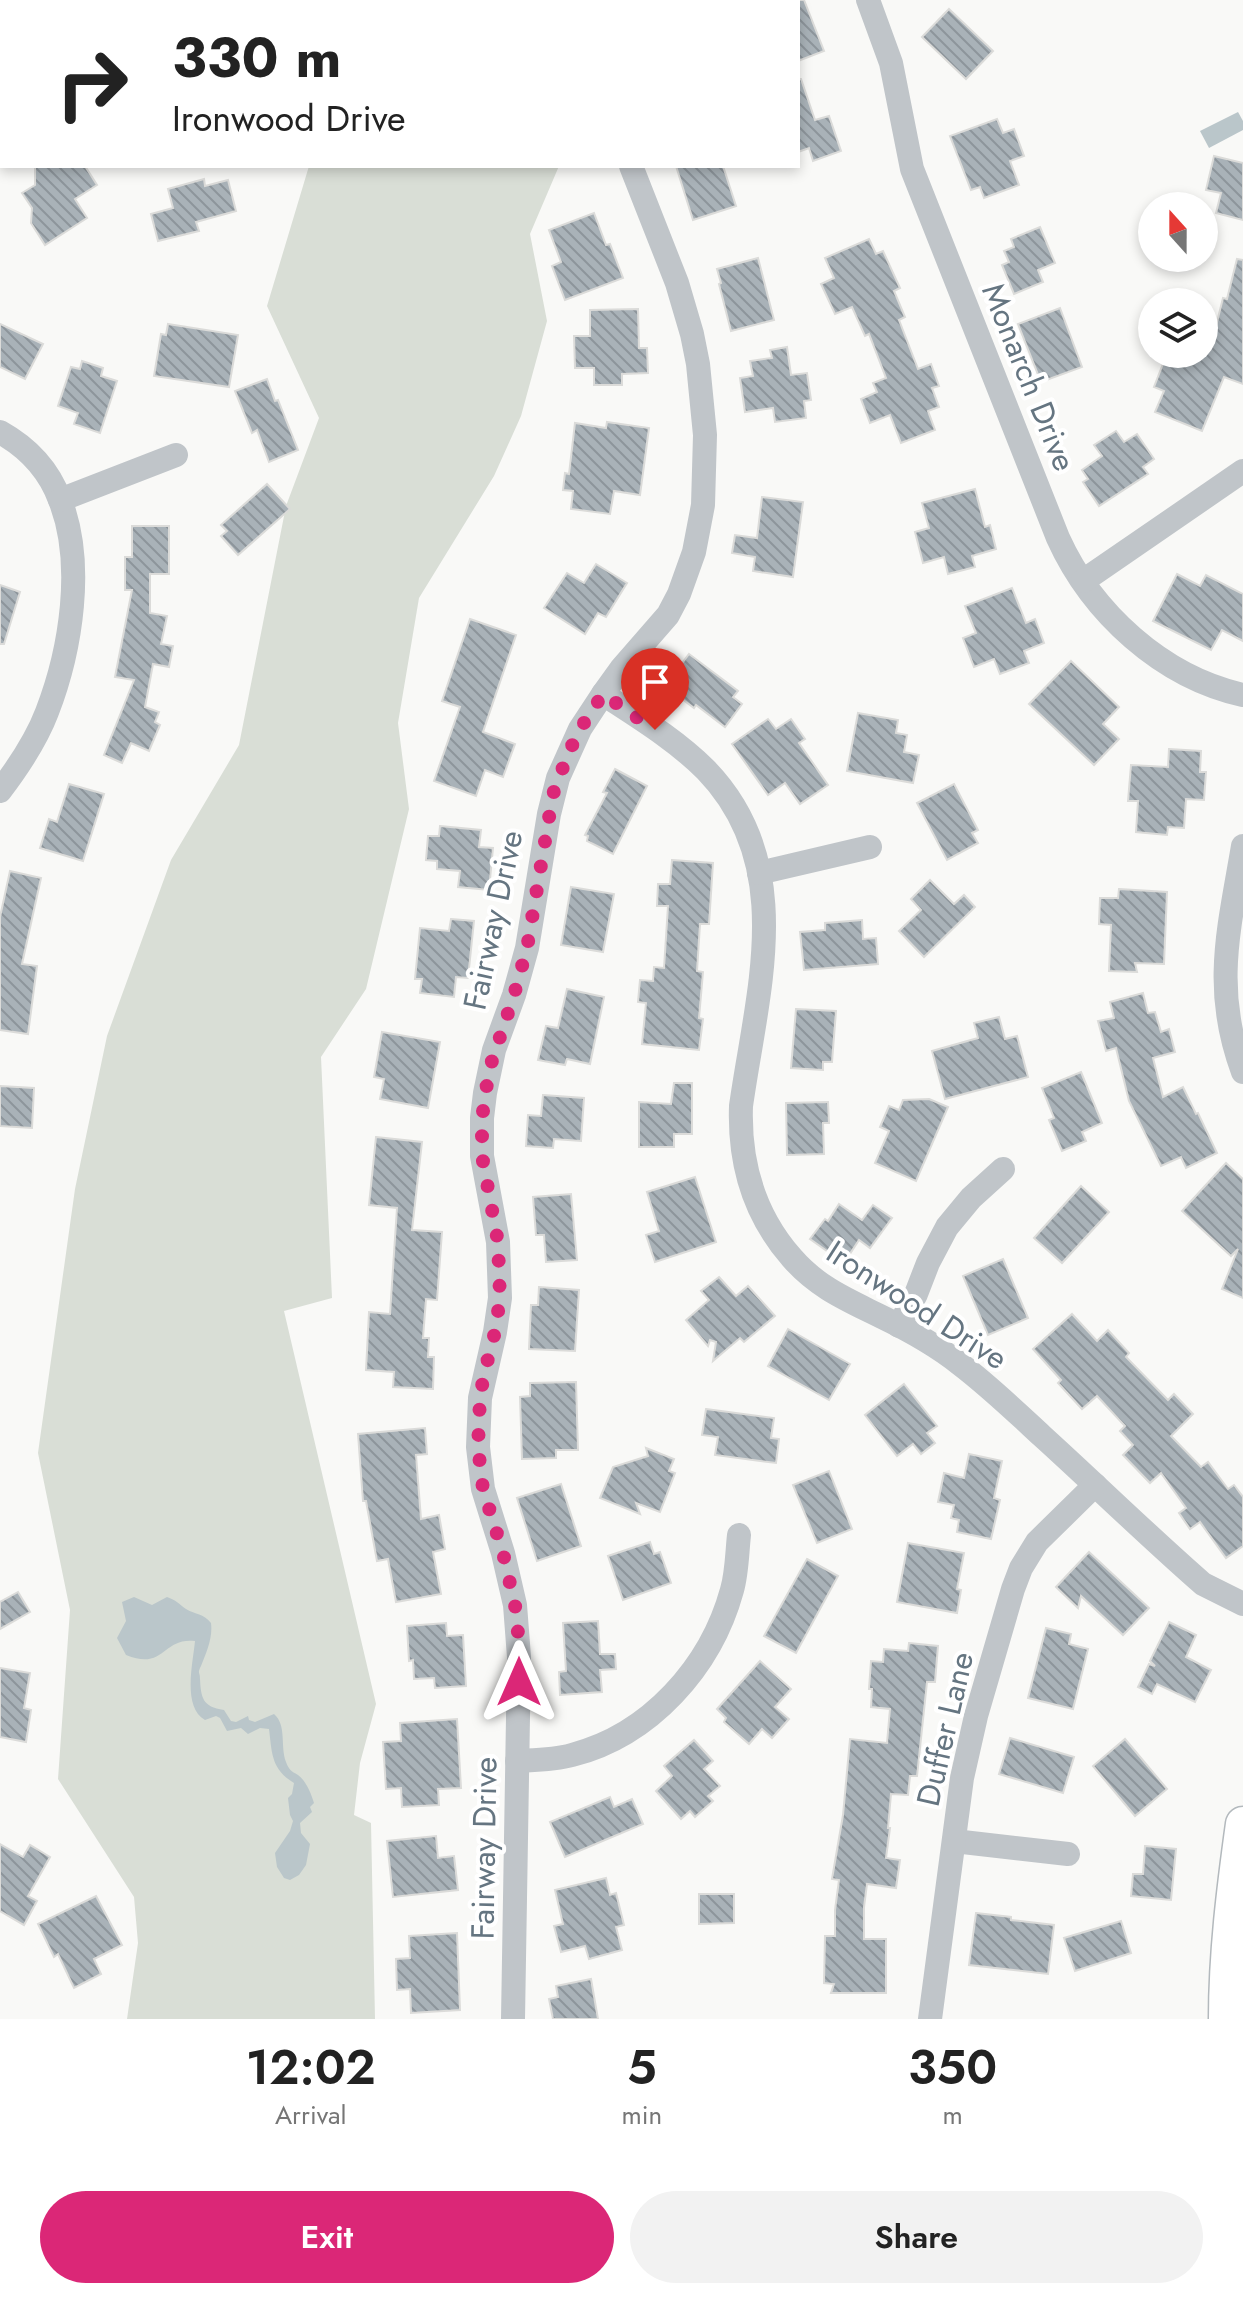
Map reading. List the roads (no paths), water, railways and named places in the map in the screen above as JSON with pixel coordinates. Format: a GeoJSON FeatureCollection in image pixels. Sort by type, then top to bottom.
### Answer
{"type":"FeatureCollection","features":[{"type":"Feature","properties":{"kind":"main road"},"geometry":{"type":"LineString","coordinates":[[1226,2019],[1226,1976],[1243,1824]]}},
{"type":"Feature","properties":{"kind":"street","name":"Monarch Drive"},"geometry":{"type":"LineString","coordinates":[[868,0],[891,63],[906,148],[918,185],[1058,538],[1083,581],[1130,636],[1180,671],[1243,695]]}},
{"type":"Feature","properties":{"kind":"street","name":"Fairway Drive"},"geometry":{"type":"LineString","coordinates":[[513,2019],[519,1657],[515,1605],[483,1489],[478,1447],[480,1398],[500,1298],[498,1242],[482,1156],[482,1118],[489,1070],[527,948],[553,794],[580,729],[621,669],[668,615],[679,594],[699,529],[705,463],[702,400],[692,334],[677,283],[632,168]]}},
{"type":"Feature","properties":{"kind":"street"},"geometry":{"type":"LineString","coordinates":[[0,432],[36,461],[53,484],[69,538],[72,582],[63,665],[35,739],[0,791]]}},
{"type":"Feature","properties":{"kind":"street"},"geometry":{"type":"LineString","coordinates":[[60,500],[176,455]]}},
{"type":"Feature","properties":{"kind":"street"},"geometry":{"type":"LineString","coordinates":[[1083,581],[1243,471]]}},
{"type":"Feature","properties":{"kind":"street","name":"Ironwood Drive"},"geometry":{"type":"LineString","coordinates":[[603,694],[672,741],[707,771],[750,840],[763,894],[765,933],[741,1106],[742,1151],[746,1174],[766,1221],[793,1260],[836,1295],[939,1349],[976,1376],[1203,1584],[1243,1604]]}},
{"type":"Feature","properties":{"kind":"street"},"geometry":{"type":"LineString","coordinates":[[1243,846],[1229,931],[1224,986],[1227,1013],[1243,1072]]}},
{"type":"Feature","properties":{"kind":"street"},"geometry":{"type":"LineString","coordinates":[[759,873],[870,847]]}},
{"type":"Feature","properties":{"kind":"street"},"geometry":{"type":"LineString","coordinates":[[899,1326],[947,1227],[971,1198],[1003,1169]]}},
{"type":"Feature","properties":{"kind":"street","name":"Duffer Lane"},"geometry":{"type":"LineString","coordinates":[[930,2019],[967,1752],[1013,1589],[1021,1568],[1037,1542],[1095,1485]]}},
{"type":"Feature","properties":{"kind":"street"},"geometry":{"type":"LineString","coordinates":[[517,1761],[552,1759],[594,1748],[635,1726],[674,1694],[707,1651],[718,1629],[733,1586],[739,1535]]}},
{"type":"Feature","properties":{"kind":"street"},"geometry":{"type":"LineString","coordinates":[[954,1841],[1068,1854]]}}]}
